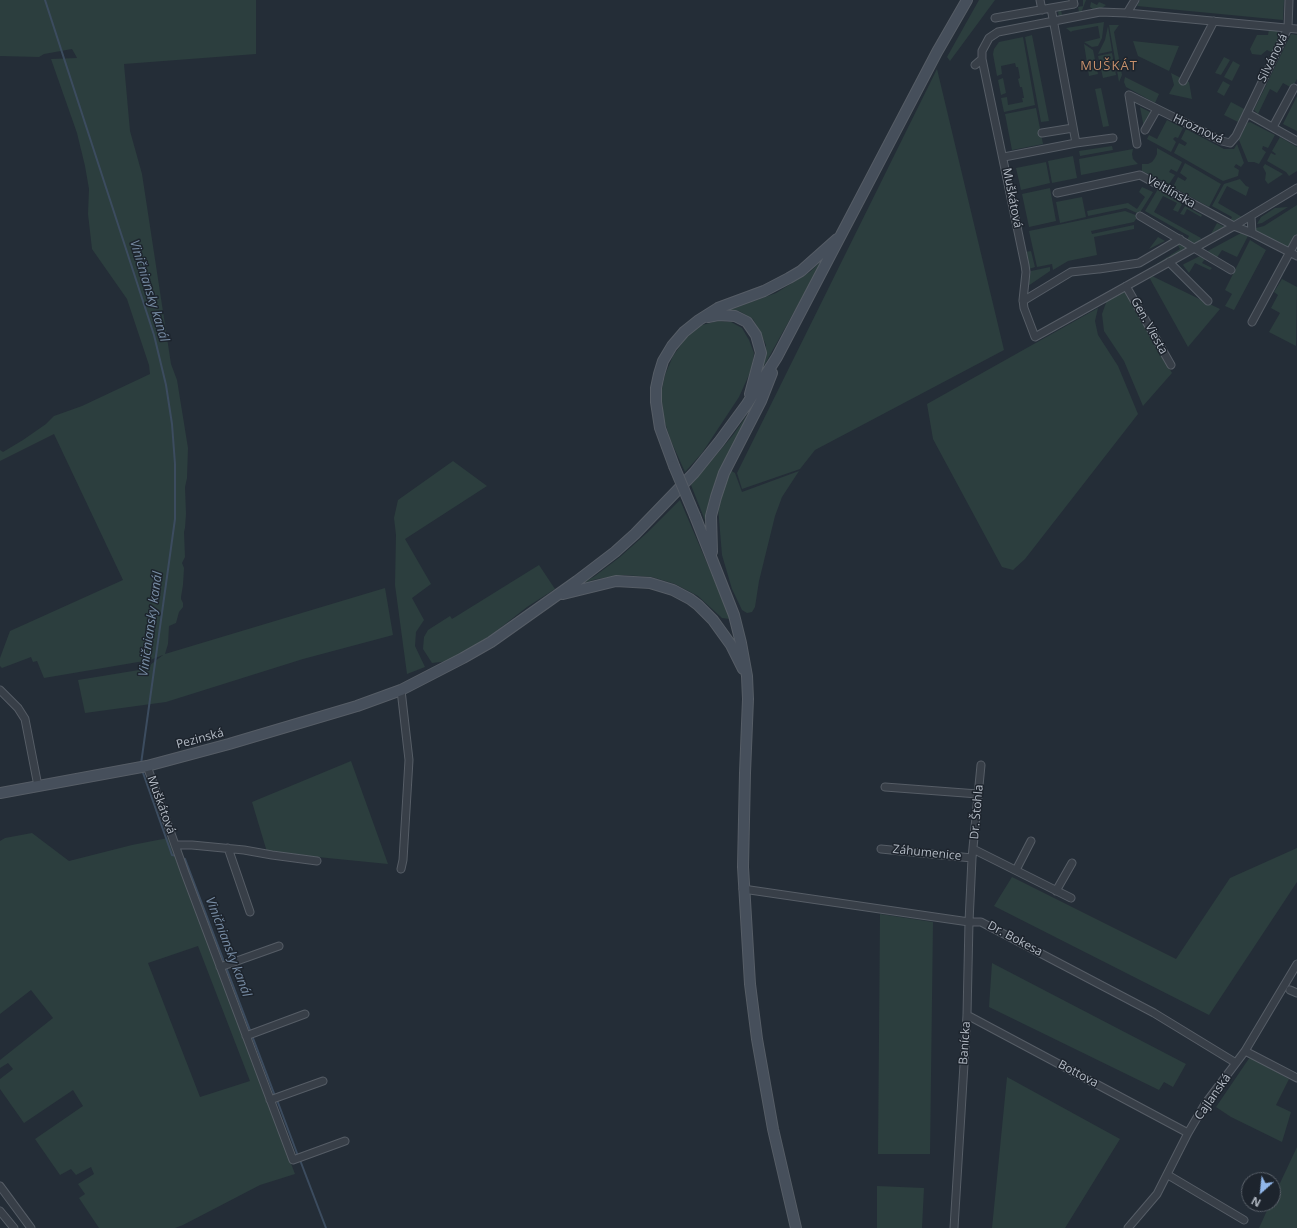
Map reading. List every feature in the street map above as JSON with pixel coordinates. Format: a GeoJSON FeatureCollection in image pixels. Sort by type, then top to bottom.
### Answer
{"type":"FeatureCollection","features":[{"type":"Feature","properties":{"kind":"main road"},"geometry":{"type":"LineString","coordinates":[[712,558],[711,516],[716,497],[724,473],[762,401],[777,357],[937,52],[967,0]]}},
{"type":"Feature","properties":{"kind":"main road"},"geometry":{"type":"LineString","coordinates":[[796,1228],[773,1130],[758,1047],[750,984],[743,889],[744,780],[748,699],[747,676],[738,629],[712,558],[665,445],[657,418],[656,395],[657,381],[663,361],[672,346],[684,332],[718,308],[764,290],[789,278],[805,267],[842,235]]}},
{"type":"Feature","properties":{"kind":"main road"},"geometry":{"type":"LineString","coordinates":[[699,320],[718,315],[735,316],[747,322],[756,335],[761,353],[747,404]]}},
{"type":"Feature","properties":{"kind":"main road","name":"Pezinská"},"geometry":{"type":"LineString","coordinates":[[0,793],[142,767],[244,740],[343,710],[401,690],[463,658],[491,642],[556,596],[615,552],[649,520],[694,473],[719,442],[747,404],[777,357]]}},
{"type":"Feature","properties":{"kind":"main road"},"geometry":{"type":"LineString","coordinates":[[556,596],[616,581],[650,583],[673,590],[690,599],[714,620],[731,645],[747,676]]}},
{"type":"Feature","properties":{"kind":"street"},"geometry":{"type":"LineString","coordinates":[[1040,0],[1042,10]]}},
{"type":"Feature","properties":{"kind":"street"},"geometry":{"type":"LineString","coordinates":[[995,18],[1074,4],[1073,0]]}},
{"type":"Feature","properties":{"kind":"street"},"geometry":{"type":"LineString","coordinates":[[1127,13],[1135,0]]}},
{"type":"Feature","properties":{"kind":"street","name":"Silvánová"},"geometry":{"type":"LineString","coordinates":[[1246,113],[1288,28],[1289,0]]}},
{"type":"Feature","properties":{"kind":"street"},"geometry":{"type":"LineString","coordinates":[[1052,8],[1053,21],[1076,142]]}},
{"type":"Feature","properties":{"kind":"street","name":"Muškátová"},"geometry":{"type":"LineString","coordinates":[[1126,286],[1035,337],[1023,301],[1026,272],[1025,265],[1004,157],[982,59],[982,52],[989,38],[998,32],[1100,12],[1127,13],[1297,29]]}},
{"type":"Feature","properties":{"kind":"street"},"geometry":{"type":"LineString","coordinates":[[1183,81],[1214,21]]}},
{"type":"Feature","properties":{"kind":"street"},"geometry":{"type":"LineString","coordinates":[[975,65],[982,59]]}},
{"type":"Feature","properties":{"kind":"street"},"geometry":{"type":"LineString","coordinates":[[1273,127],[1294,88]]}},
{"type":"Feature","properties":{"kind":"street","name":"Hroznová"},"geometry":{"type":"LineString","coordinates":[[1137,144],[1129,95],[1222,142],[1230,143],[1236,136],[1246,113]]}},
{"type":"Feature","properties":{"kind":"street"},"geometry":{"type":"LineString","coordinates":[[1145,130],[1157,109]]}},
{"type":"Feature","properties":{"kind":"street"},"geometry":{"type":"LineString","coordinates":[[1246,113],[1297,141]]}},
{"type":"Feature","properties":{"kind":"street"},"geometry":{"type":"LineString","coordinates":[[1042,133],[1073,128]]}},
{"type":"Feature","properties":{"kind":"street"},"geometry":{"type":"LineString","coordinates":[[1004,157],[1076,142],[1113,138]]}},
{"type":"Feature","properties":{"kind":"street","name":"Veltlínska"},"geometry":{"type":"LineString","coordinates":[[1057,193],[1140,175],[1234,226],[1252,233],[1297,256]]}},
{"type":"Feature","properties":{"kind":"street"},"geometry":{"type":"LineString","coordinates":[[1126,286],[1234,226],[1297,188]]}},
{"type":"Feature","properties":{"kind":"street"},"geometry":{"type":"LineString","coordinates":[[1140,216],[1231,270]]}},
{"type":"Feature","properties":{"kind":"street"},"geometry":{"type":"LineString","coordinates":[[1251,216],[1252,233]]}},
{"type":"Feature","properties":{"kind":"street"},"geometry":{"type":"LineString","coordinates":[[1023,301],[1071,272],[1139,263],[1180,239]]}},
{"type":"Feature","properties":{"kind":"street"},"geometry":{"type":"LineString","coordinates":[[1252,322],[1297,239]]}},
{"type":"Feature","properties":{"kind":"street"},"geometry":{"type":"LineString","coordinates":[[1169,262],[1208,301]]}},
{"type":"Feature","properties":{"kind":"street","name":"Gen. Viesta"},"geometry":{"type":"LineString","coordinates":[[1126,286],[1171,365]]}},
{"type":"Feature","properties":{"kind":"street"},"geometry":{"type":"LineString","coordinates":[[0,690],[18,708],[25,719],[38,786]]}},
{"type":"Feature","properties":{"kind":"street"},"geometry":{"type":"LineString","coordinates":[[401,690],[409,760],[403,860],[401,869]]}},
{"type":"Feature","properties":{"kind":"street","name":"Dr. Štohla"},"geometry":{"type":"LineString","coordinates":[[972,858],[981,765]]}},
{"type":"Feature","properties":{"kind":"street","name":"Muškátová"},"geometry":{"type":"LineString","coordinates":[[142,767],[175,845],[293,1160],[345,1141]]}},
{"type":"Feature","properties":{"kind":"street"},"geometry":{"type":"LineString","coordinates":[[885,787],[978,794]]}},
{"type":"Feature","properties":{"kind":"street"},"geometry":{"type":"LineString","coordinates":[[1016,870],[1031,841]]}},
{"type":"Feature","properties":{"kind":"street","name":"Muškátová"},"geometry":{"type":"LineString","coordinates":[[175,845],[192,844],[228,848],[317,861]]}},
{"type":"Feature","properties":{"kind":"street"},"geometry":{"type":"LineString","coordinates":[[228,848],[250,912]]}},
{"type":"Feature","properties":{"kind":"street","name":"Záhumenice"},"geometry":{"type":"LineString","coordinates":[[881,848],[972,858]]}},
{"type":"Feature","properties":{"kind":"street"},"geometry":{"type":"LineString","coordinates":[[973,849],[1071,898]]}},
{"type":"Feature","properties":{"kind":"street","name":"Banícka"},"geometry":{"type":"LineString","coordinates":[[954,1228],[967,1014],[972,858]]}},
{"type":"Feature","properties":{"kind":"street"},"geometry":{"type":"LineString","coordinates":[[1056,891],[1072,863]]}},
{"type":"Feature","properties":{"kind":"street","name":"Dr. Bokesa"},"geometry":{"type":"LineString","coordinates":[[743,889],[969,922],[981,922],[1154,1013],[1236,1063]]}},
{"type":"Feature","properties":{"kind":"street"},"geometry":{"type":"LineString","coordinates":[[220,967],[279,946]]}},
{"type":"Feature","properties":{"kind":"street","name":"Cajlanská"},"geometry":{"type":"LineString","coordinates":[[1128,1228],[1157,1194],[1188,1133],[1205,1104],[1245,1051],[1297,964]]}},
{"type":"Feature","properties":{"kind":"street"},"geometry":{"type":"LineString","coordinates":[[1290,990],[1297,993]]}},
{"type":"Feature","properties":{"kind":"street"},"geometry":{"type":"LineString","coordinates":[[246,1036],[305,1014]]}},
{"type":"Feature","properties":{"kind":"street","name":"Bottova"},"geometry":{"type":"LineString","coordinates":[[967,1014],[1188,1133]]}},
{"type":"Feature","properties":{"kind":"street"},"geometry":{"type":"LineString","coordinates":[[1245,1051],[1297,1078]]}},
{"type":"Feature","properties":{"kind":"street"},"geometry":{"type":"LineString","coordinates":[[270,1100],[323,1081]]}},
{"type":"Feature","properties":{"kind":"street"},"geometry":{"type":"LineString","coordinates":[[1168,1175],[1244,1220]]}},
{"type":"Feature","properties":{"kind":"street"},"geometry":{"type":"LineString","coordinates":[[0,1186],[31,1228]]}},
{"type":"Feature","properties":{"kind":"street"},"geometry":{"type":"LineString","coordinates":[[0,1210],[14,1228],[24,1218]]}},
{"type":"Feature","properties":{"kind":"shaded area"},"geometry":{"type":"Polygon","coordinates":[[[0,0],[256,0],[256,54],[124,64],[130,131],[142,174],[171,364],[177,380],[188,448],[187,478],[185,487],[185,557],[182,563],[184,568],[181,597],[183,607],[179,612],[176,623],[169,626],[168,644],[165,654],[385,588],[393,635],[303,659],[166,702],[85,713],[78,680],[145,669],[163,655],[150,660],[44,678],[37,661],[33,662],[31,657],[2,668],[0,666],[0,658],[10,631],[123,580],[54,434],[0,461],[0,450],[3,452],[23,440],[46,424],[54,416],[82,406],[150,374],[149,365],[127,299],[92,249],[88,214],[89,189],[85,166],[77,133],[51,59],[77,58],[72,49],[44,54],[39,57],[0,56],[0,0]]]}},
{"type":"Feature","properties":{"kind":"shaded area"},"geometry":{"type":"Polygon","coordinates":[[[979,0],[995,0],[950,61],[947,57],[979,0]]]}},
{"type":"Feature","properties":{"kind":"shaded area"},"geometry":{"type":"Polygon","coordinates":[[[1083,0],[1086,0],[1081,13],[1059,16],[1059,10],[1061,10],[1062,15],[1079,12],[1078,7],[1083,6],[1083,0]]]}},
{"type":"Feature","properties":{"kind":"shaded area"},"geometry":{"type":"Polygon","coordinates":[[[1140,0],[1284,0],[1283,20],[1137,6],[1140,0]]]}},
{"type":"Feature","properties":{"kind":"shaded area"},"geometry":{"type":"Polygon","coordinates":[[[1091,2],[1097,5],[1099,2],[1106,5],[1101,9],[1094,10],[1090,7],[1091,2]]]}},
{"type":"Feature","properties":{"kind":"shaded area"},"geometry":{"type":"Polygon","coordinates":[[[1104,22],[1102,38],[1098,46],[1092,47],[1084,42],[1100,38],[1098,26],[1071,32],[1066,28],[1104,22]]]}},
{"type":"Feature","properties":{"kind":"shaded area"},"geometry":{"type":"Polygon","coordinates":[[[1109,25],[1119,25],[1114,32],[1122,75],[1119,82],[1109,25]]]}},
{"type":"Feature","properties":{"kind":"shaded area"},"geometry":{"type":"Polygon","coordinates":[[[1108,26],[1112,51],[1098,54],[1105,40],[1108,26]]]}},
{"type":"Feature","properties":{"kind":"shaded area"},"geometry":{"type":"Polygon","coordinates":[[[1269,29],[1276,29],[1281,37],[1273,53],[1267,50],[1261,55],[1252,54],[1250,49],[1257,35],[1268,35],[1269,29]]]}},
{"type":"Feature","properties":{"kind":"shaded area"},"geometry":{"type":"Polygon","coordinates":[[[1291,34],[1297,35],[1297,79],[1292,88],[1283,83],[1277,93],[1270,89],[1258,114],[1254,110],[1291,34]]]}},
{"type":"Feature","properties":{"kind":"shaded area"},"geometry":{"type":"Polygon","coordinates":[[[1032,35],[1049,121],[1041,122],[1025,37],[1032,35]]]}},
{"type":"Feature","properties":{"kind":"shaded area"},"geometry":{"type":"Polygon","coordinates":[[[1023,37],[1035,105],[1004,112],[1001,98],[1007,97],[1008,105],[1023,102],[1022,98],[1024,98],[1022,87],[1020,87],[1018,79],[1020,78],[1018,67],[1016,67],[1015,63],[1001,66],[1002,74],[997,76],[993,54],[994,49],[999,42],[1023,37]]]}},
{"type":"Feature","properties":{"kind":"shaded area"},"geometry":{"type":"Polygon","coordinates":[[[1133,41],[1179,46],[1169,71],[1138,56],[1133,41]]]}},
{"type":"Feature","properties":{"kind":"shaded area"},"geometry":{"type":"Polygon","coordinates":[[[1084,44],[1093,50],[1098,74],[1089,76],[1084,44]]]}},
{"type":"Feature","properties":{"kind":"shaded area"},"geometry":{"type":"Polygon","coordinates":[[[1112,53],[1116,75],[1103,78],[1098,56],[1112,53]]]}},
{"type":"Feature","properties":{"kind":"shaded area"},"geometry":{"type":"Polygon","coordinates":[[[1224,57],[1230,60],[1221,75],[1215,73],[1224,57]]]}},
{"type":"Feature","properties":{"kind":"shaded area"},"geometry":{"type":"Polygon","coordinates":[[[1233,61],[1240,65],[1232,81],[1224,77],[1233,61]]]}},
{"type":"Feature","properties":{"kind":"shaded area"},"geometry":{"type":"Polygon","coordinates":[[[937,69],[1004,350],[815,450],[800,469],[742,489],[737,473],[937,69]]]}},
{"type":"Feature","properties":{"kind":"shaded area"},"geometry":{"type":"Polygon","coordinates":[[[1171,73],[1189,82],[1192,99],[1169,94],[1174,85],[1171,73]]]}},
{"type":"Feature","properties":{"kind":"shaded area"},"geometry":{"type":"Polygon","coordinates":[[[1125,77],[1159,94],[1155,103],[1126,87],[1124,82],[1125,77]]]}},
{"type":"Feature","properties":{"kind":"shaded area"},"geometry":{"type":"Polygon","coordinates":[[[1003,78],[1006,93],[1001,95],[998,80],[1003,78]]]}},
{"type":"Feature","properties":{"kind":"shaded area"},"geometry":{"type":"Polygon","coordinates":[[[1223,81],[1230,85],[1224,96],[1217,92],[1223,81]]]}},
{"type":"Feature","properties":{"kind":"shaded area"},"geometry":{"type":"Polygon","coordinates":[[[1101,88],[1109,126],[1103,127],[1095,89],[1101,88]]]}},
{"type":"Feature","properties":{"kind":"shaded area"},"geometry":{"type":"Polygon","coordinates":[[[1297,96],[1297,131],[1283,124],[1297,96]]]}},
{"type":"Feature","properties":{"kind":"shaded area"},"geometry":{"type":"Polygon","coordinates":[[[1231,102],[1246,110],[1240,123],[1224,115],[1231,102]]]}},
{"type":"Feature","properties":{"kind":"shaded area"},"geometry":{"type":"Polygon","coordinates":[[[1140,107],[1152,113],[1144,128],[1140,107]]]}},
{"type":"Feature","properties":{"kind":"shaded area"},"geometry":{"type":"Polygon","coordinates":[[[1036,108],[1043,144],[1012,150],[1005,114],[1036,108]]]}},
{"type":"Feature","properties":{"kind":"shaded area"},"geometry":{"type":"Polygon","coordinates":[[[1167,120],[1183,128],[1178,138],[1175,137],[1173,139],[1176,142],[1171,152],[1147,139],[1149,135],[1157,139],[1167,120]]]}},
{"type":"Feature","properties":{"kind":"shaded area"},"geometry":{"type":"Polygon","coordinates":[[[1250,122],[1275,135],[1268,148],[1263,146],[1262,149],[1266,152],[1259,164],[1248,162],[1239,140],[1247,123],[1250,122]]]}},
{"type":"Feature","properties":{"kind":"shaded area"},"geometry":{"type":"Polygon","coordinates":[[[1186,129],[1224,149],[1234,149],[1237,144],[1244,163],[1241,167],[1236,164],[1234,167],[1239,170],[1238,176],[1223,181],[1174,153],[1179,143],[1185,146],[1187,143],[1181,139],[1186,129]]]}},
{"type":"Feature","properties":{"kind":"shaded area"},"geometry":{"type":"Polygon","coordinates":[[[1280,137],[1297,147],[1297,171],[1289,176],[1286,172],[1267,161],[1271,153],[1276,154],[1272,151],[1280,137]]]}},
{"type":"Feature","properties":{"kind":"shaded area"},"geometry":{"type":"Polygon","coordinates":[[[1112,146],[1113,150],[1080,156],[1079,151],[1112,146]]]}},
{"type":"Feature","properties":{"kind":"shaded area"},"geometry":{"type":"Polygon","coordinates":[[[1157,148],[1182,162],[1177,172],[1171,169],[1169,172],[1175,175],[1169,184],[1142,171],[1142,164],[1152,162],[1157,154],[1157,148]]]}},
{"type":"Feature","properties":{"kind":"shaded area"},"geometry":{"type":"Polygon","coordinates":[[[1133,149],[1133,159],[1138,164],[1081,175],[1079,159],[1133,149]]]}},
{"type":"Feature","properties":{"kind":"shaded area"},"geometry":{"type":"Polygon","coordinates":[[[1073,156],[1077,178],[1052,183],[1048,161],[1073,156]]]}},
{"type":"Feature","properties":{"kind":"shaded area"},"geometry":{"type":"Polygon","coordinates":[[[1046,162],[1050,183],[1021,190],[1016,168],[1046,162]]]}},
{"type":"Feature","properties":{"kind":"shaded area"},"geometry":{"type":"Polygon","coordinates":[[[1185,163],[1221,184],[1209,207],[1173,187],[1178,177],[1185,181],[1187,178],[1180,173],[1185,163]]]}},
{"type":"Feature","properties":{"kind":"shaded area"},"geometry":{"type":"Polygon","coordinates":[[[1265,164],[1283,174],[1268,184],[1265,180],[1266,173],[1263,167],[1265,164]]]}},
{"type":"Feature","properties":{"kind":"shaded area"},"geometry":{"type":"Polygon","coordinates":[[[1240,179],[1246,186],[1249,187],[1246,196],[1227,186],[1218,203],[1242,217],[1235,222],[1231,219],[1232,217],[1212,206],[1224,184],[1240,179]]]}},
{"type":"Feature","properties":{"kind":"shaded area"},"geometry":{"type":"Polygon","coordinates":[[[1142,187],[1153,192],[1139,214],[1126,208],[1088,216],[1087,211],[1128,203],[1137,209],[1145,197],[1139,192],[1142,187]]]}},
{"type":"Feature","properties":{"kind":"shaded area"},"geometry":{"type":"Polygon","coordinates":[[[1050,188],[1056,221],[1029,227],[1022,194],[1050,188]]]}},
{"type":"Feature","properties":{"kind":"shaded area"},"geometry":{"type":"Polygon","coordinates":[[[1158,189],[1182,204],[1178,212],[1173,210],[1177,203],[1163,196],[1154,212],[1201,238],[1199,241],[1211,234],[1217,223],[1225,227],[1199,243],[1198,242],[1196,245],[1187,240],[1189,236],[1145,211],[1158,189]]]}},
{"type":"Feature","properties":{"kind":"shaded area"},"geometry":{"type":"Polygon","coordinates":[[[1082,197],[1086,217],[1060,223],[1056,202],[1082,197]]]}},
{"type":"Feature","properties":{"kind":"shaded area"},"geometry":{"type":"Polygon","coordinates":[[[1297,205],[1297,235],[1289,249],[1256,233],[1256,228],[1264,226],[1297,205]]]}},
{"type":"Feature","properties":{"kind":"shaded area"},"geometry":{"type":"Polygon","coordinates":[[[1185,206],[1202,215],[1201,217],[1187,209],[1184,215],[1180,214],[1185,206]]]}},
{"type":"Feature","properties":{"kind":"shaded area"},"geometry":{"type":"Polygon","coordinates":[[[1288,207],[1262,223],[1257,224],[1261,217],[1275,208],[1288,207]]]}},
{"type":"Feature","properties":{"kind":"shaded area"},"geometry":{"type":"Polygon","coordinates":[[[1125,211],[1138,216],[1134,222],[1091,231],[1092,234],[1134,225],[1134,229],[1094,237],[1097,255],[1068,261],[1053,270],[1052,264],[1037,267],[1029,231],[1125,211]]]}},
{"type":"Feature","properties":{"kind":"shaded area"},"geometry":{"type":"Polygon","coordinates":[[[1241,233],[1248,236],[1237,257],[1222,250],[1216,259],[1206,252],[1241,233]]]}},
{"type":"Feature","properties":{"kind":"shaded area"},"geometry":{"type":"Polygon","coordinates":[[[1158,237],[1165,241],[1149,249],[1158,237]]]}},
{"type":"Feature","properties":{"kind":"shaded area"},"geometry":{"type":"Polygon","coordinates":[[[1250,240],[1266,250],[1234,310],[1225,306],[1232,294],[1225,290],[1250,240]]]}},
{"type":"Feature","properties":{"kind":"shaded area"},"geometry":{"type":"Polygon","coordinates":[[[1179,241],[1191,248],[1141,274],[1180,249],[1176,242],[1179,241]]]}},
{"type":"Feature","properties":{"kind":"shaded area"},"geometry":{"type":"Polygon","coordinates":[[[1031,251],[1035,267],[1029,269],[1025,252],[1031,251]]]}},
{"type":"Feature","properties":{"kind":"shaded area"},"geometry":{"type":"Polygon","coordinates":[[[1200,256],[1205,259],[1202,263],[1212,268],[1210,270],[1195,263],[1189,273],[1183,265],[1200,256]]]}},
{"type":"Feature","properties":{"kind":"shaded area"},"geometry":{"type":"Polygon","coordinates":[[[824,258],[760,373],[765,358],[766,345],[759,330],[753,319],[739,311],[730,310],[776,293],[810,272],[824,258]]]}},
{"type":"Feature","properties":{"kind":"shaded area"},"geometry":{"type":"Polygon","coordinates":[[[1050,267],[1050,271],[1028,286],[1031,271],[1050,267]]]}},
{"type":"Feature","properties":{"kind":"shaded area"},"geometry":{"type":"Polygon","coordinates":[[[1152,276],[1220,309],[1188,347],[1149,277],[1152,276]]]}},
{"type":"Feature","properties":{"kind":"shaded area"},"geometry":{"type":"Polygon","coordinates":[[[1282,279],[1297,287],[1296,346],[1269,332],[1280,313],[1271,308],[1278,295],[1274,292],[1282,279]]]}},
{"type":"Feature","properties":{"kind":"shaded area"},"geometry":{"type":"Polygon","coordinates":[[[1125,291],[1172,373],[1143,406],[1124,361],[1104,331],[1102,314],[1107,300],[1125,291]]]}},
{"type":"Feature","properties":{"kind":"shaded area"},"geometry":{"type":"Polygon","coordinates":[[[1098,308],[1095,321],[1098,335],[1118,366],[1138,414],[1025,559],[1013,570],[1002,567],[933,439],[927,404],[1098,308]]]}},
{"type":"Feature","properties":{"kind":"shaded area"},"geometry":{"type":"Polygon","coordinates":[[[718,321],[731,322],[742,328],[754,353],[752,368],[739,397],[702,453],[685,472],[671,441],[664,420],[661,394],[665,375],[673,356],[686,338],[702,325],[718,321]]]}},
{"type":"Feature","properties":{"kind":"shaded area"},"geometry":{"type":"Polygon","coordinates":[[[759,398],[717,476],[709,500],[706,523],[691,485],[733,435],[759,398]]]}},
{"type":"Feature","properties":{"kind":"shaded area"},"geometry":{"type":"Polygon","coordinates":[[[453,461],[487,486],[405,539],[431,584],[412,598],[424,620],[416,632],[415,646],[425,667],[407,674],[395,585],[396,535],[394,518],[398,500],[453,461]]]}},
{"type":"Feature","properties":{"kind":"shaded area"},"geometry":{"type":"Polygon","coordinates":[[[730,470],[735,473],[742,492],[799,471],[782,497],[775,516],[759,581],[755,607],[752,612],[747,613],[742,610],[732,589],[722,555],[718,507],[730,470]]]}},
{"type":"Feature","properties":{"kind":"shaded area"},"geometry":{"type":"Polygon","coordinates":[[[680,500],[730,619],[722,618],[698,596],[675,584],[652,577],[624,575],[597,579],[583,583],[620,557],[680,500]]]}},
{"type":"Feature","properties":{"kind":"shaded area"},"geometry":{"type":"Polygon","coordinates":[[[539,565],[555,589],[527,607],[490,636],[449,661],[432,663],[423,649],[424,637],[428,630],[450,616],[452,619],[539,565]]]}},
{"type":"Feature","properties":{"kind":"shaded area"},"geometry":{"type":"Polygon","coordinates":[[[351,761],[388,864],[267,852],[252,802],[351,761]]]}},
{"type":"Feature","properties":{"kind":"shaded area"},"geometry":{"type":"Polygon","coordinates":[[[32,833],[69,861],[132,845],[168,838],[295,1174],[260,1185],[175,1228],[99,1228],[79,1198],[85,1194],[78,1184],[94,1174],[91,1167],[76,1175],[71,1169],[60,1175],[35,1139],[83,1106],[73,1090],[24,1123],[0,1089],[0,1079],[13,1069],[8,1063],[0,1068],[0,1060],[53,1018],[31,990],[0,1014],[0,841],[5,838],[32,833]],[[198,946],[148,963],[200,1097],[250,1081],[198,946]]]}},
{"type":"Feature","properties":{"kind":"shaded area"},"geometry":{"type":"Polygon","coordinates":[[[1297,848],[1297,882],[1209,1015],[994,906],[1012,877],[1176,959],[1230,878],[1297,848]]]}},
{"type":"Feature","properties":{"kind":"shaded area"},"geometry":{"type":"Polygon","coordinates":[[[880,914],[933,922],[930,1154],[878,1154],[880,914]]]}},
{"type":"Feature","properties":{"kind":"shaded area"},"geometry":{"type":"Polygon","coordinates":[[[992,963],[1186,1064],[1173,1087],[1164,1082],[1159,1090],[989,1007],[992,963]]]}},
{"type":"Feature","properties":{"kind":"shaded area"},"geometry":{"type":"Polygon","coordinates":[[[1250,1057],[1289,1079],[1276,1105],[1291,1112],[1282,1142],[1231,1117],[1216,1107],[1250,1057]]]}},
{"type":"Feature","properties":{"kind":"shaded area"},"geometry":{"type":"Polygon","coordinates":[[[1007,1077],[1120,1139],[1065,1228],[992,1228],[1007,1077]]]}},
{"type":"Feature","properties":{"kind":"shaded area"},"geometry":{"type":"Polygon","coordinates":[[[1297,1147],[1297,1228],[1259,1228],[1266,1212],[1281,1212],[1281,1181],[1297,1147]]]}},
{"type":"Feature","properties":{"kind":"shaded area"},"geometry":{"type":"Polygon","coordinates":[[[877,1186],[924,1188],[922,1228],[877,1228],[877,1186]]]}},
{"type":"Feature","properties":{"kind":"waterway","name":"Viničniansky kanál"},"geometry":{"type":"LineString","coordinates":[[45,0],[154,335],[166,385],[172,424],[175,464],[175,519],[141,764]]}},
{"type":"Feature","properties":{"kind":"waterway","name":"Viničniansky kanál"},"geometry":{"type":"LineString","coordinates":[[142,770],[172,855],[177,856]]}},
{"type":"Feature","properties":{"kind":"waterway","name":"Viničniansky kanál"},"geometry":{"type":"LineString","coordinates":[[182,858],[185,859],[275,1096]]}},
{"type":"Feature","properties":{"kind":"waterway","name":"Viničniansky kanál"},"geometry":{"type":"LineString","coordinates":[[277,1100],[298,1156]]}},
{"type":"Feature","properties":{"kind":"waterway","name":"Viničniansky kanál"},"geometry":{"type":"LineString","coordinates":[[300,1160],[326,1228]]}},
{"type":"Feature","properties":{"kind":"district","name":"MUŠKÁT"},"geometry":{"type":"Point","coordinates":[1109,66]}}]}
